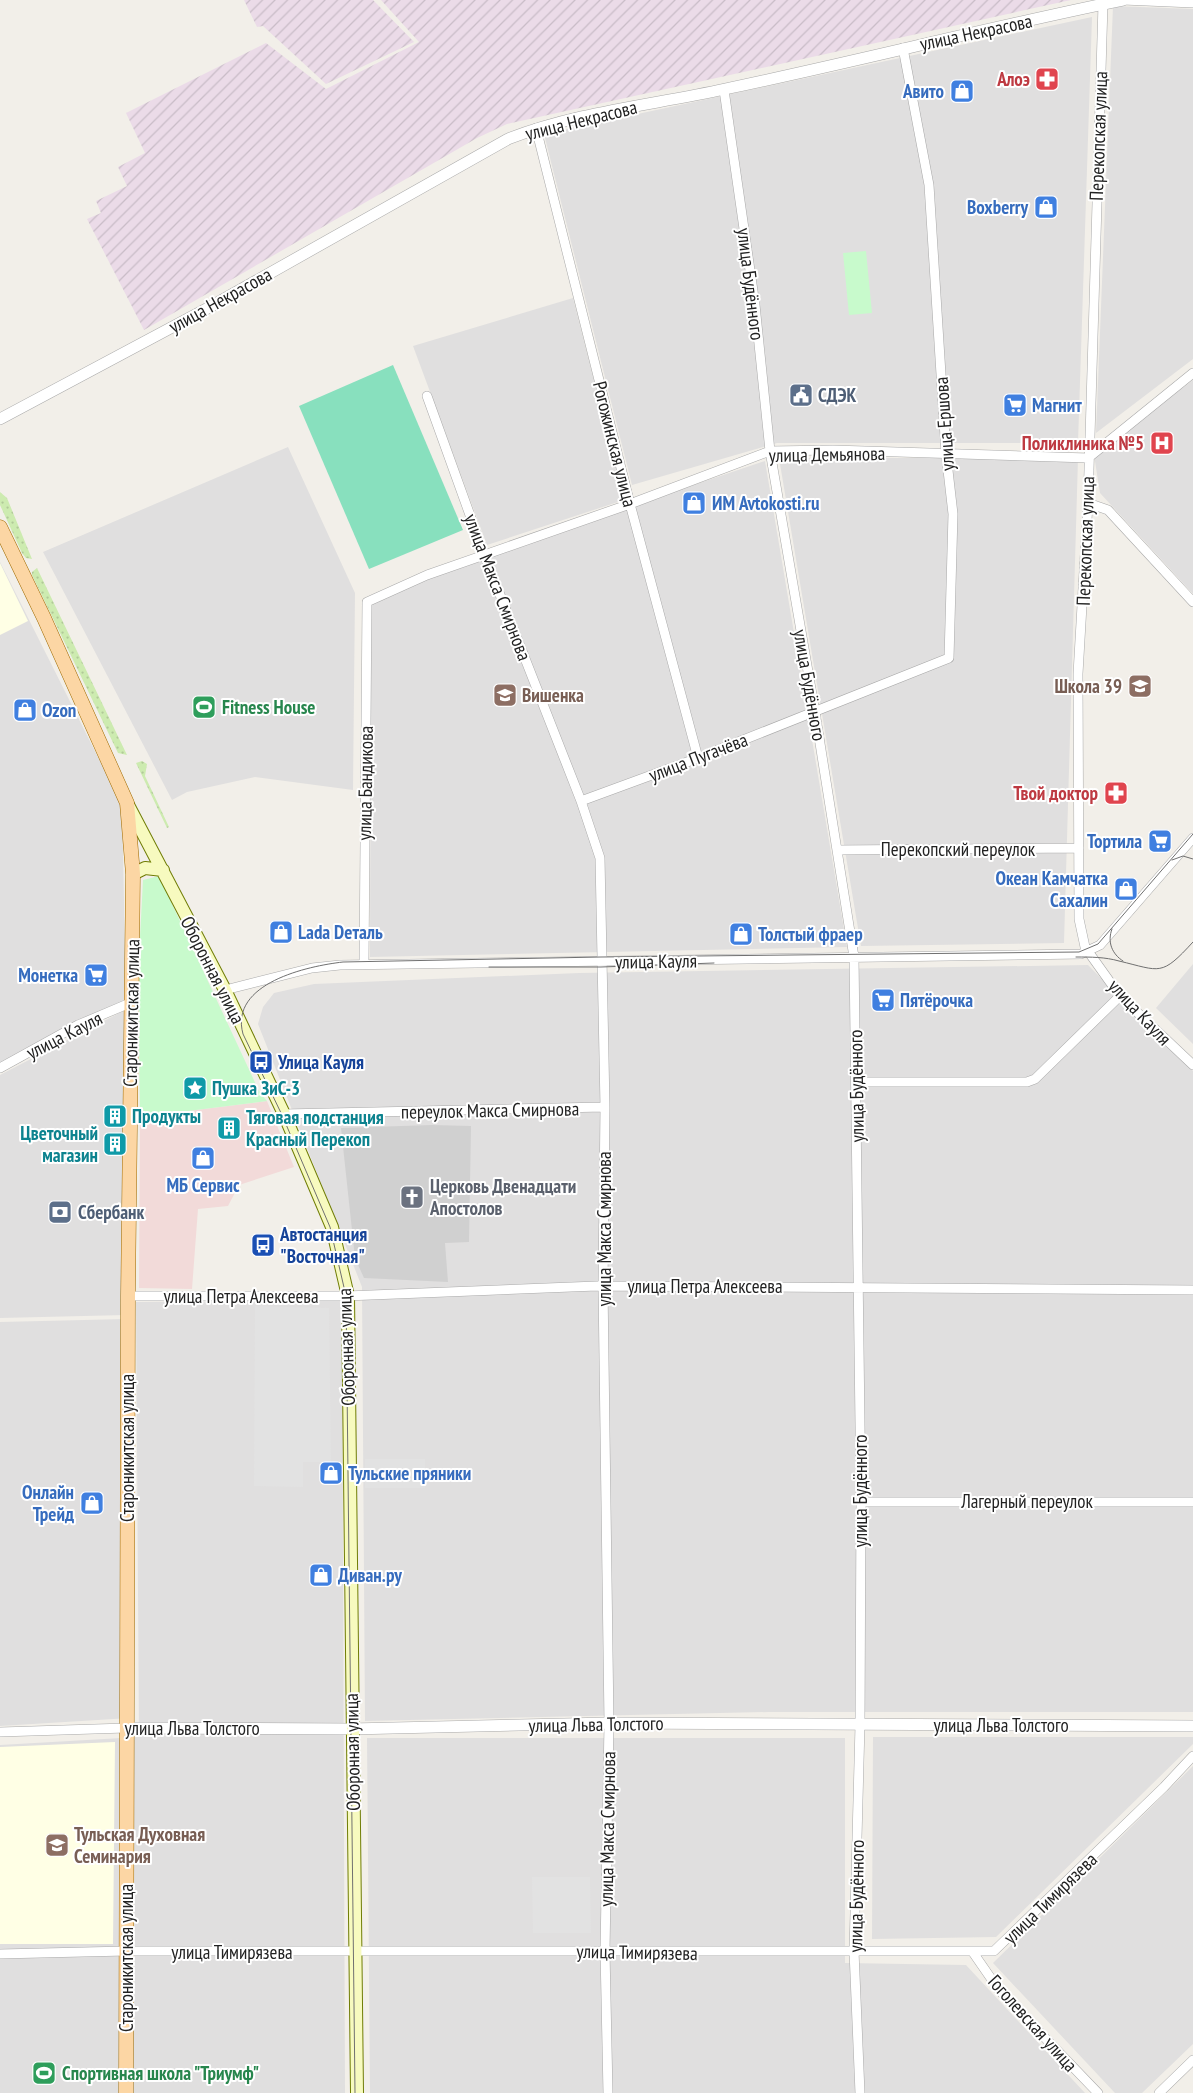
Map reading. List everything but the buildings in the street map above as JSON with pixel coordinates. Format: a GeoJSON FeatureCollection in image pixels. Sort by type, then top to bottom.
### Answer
{"type":"FeatureCollection","features":[{"type":"Feature","properties":{"kind":"main road","name":"Оборонная улица"},"geometry":{"type":"LineString","coordinates":[[0,527],[44,618],[128,803],[225,990],[284,1114],[332,1227],[348,1296],[351,1729],[357,2093]]}},
{"type":"Feature","properties":{"kind":"main road","name":"Староникитская улица"},"geometry":{"type":"LineString","coordinates":[[126,2093],[128,1296],[133,874],[128,803]]}},
{"type":"Feature","properties":{"kind":"main road"},"geometry":{"type":"LineString","coordinates":[[133,874],[145,868],[163,870]]}},
{"type":"Feature","properties":{"kind":"street","name":"улица Некрасова"},"geometry":{"type":"LineString","coordinates":[[0,419],[208,308],[354,223],[508,139],[536,128],[588,115],[724,90],[903,48],[1123,0],[1193,3]]}},
{"type":"Feature","properties":{"kind":"street","name":"Перекопская улица"},"geometry":{"type":"LineString","coordinates":[[1091,953],[1085,947],[1079,919],[1078,674],[1088,503],[1103,4]]}},
{"type":"Feature","properties":{"kind":"street","name":"улица Ершова"},"geometry":{"type":"LineString","coordinates":[[815,712],[949,658],[953,514],[946,453],[929,185],[903,48]]}},
{"type":"Feature","properties":{"kind":"street","name":"улица Будённого"},"geometry":{"type":"LineString","coordinates":[[724,90],[755,306],[770,451],[815,712],[854,957],[861,1502],[860,1724],[854,1951],[860,2093]]}},
{"type":"Feature","properties":{"kind":"street","name":"Рогожинская улица"},"geometry":{"type":"LineString","coordinates":[[536,128],[630,504],[698,758]]}},
{"type":"Feature","properties":{"kind":"street"},"geometry":{"type":"LineString","coordinates":[[1088,458],[1193,373]]}},
{"type":"Feature","properties":{"kind":"street","name":"улица Макса Смирнова"},"geometry":{"type":"LineString","coordinates":[[427,396],[484,554],[581,801],[600,858],[605,1107],[603,1286],[610,1723],[605,1951],[608,2093]]}},
{"type":"Feature","properties":{"kind":"street","name":"улица Демьянова"},"geometry":{"type":"LineString","coordinates":[[367,602],[427,575],[630,504],[770,451],[946,453],[1088,458]]}},
{"type":"Feature","properties":{"kind":"street"},"geometry":{"type":"LineString","coordinates":[[1088,503],[1108,510],[1193,602]]}},
{"type":"Feature","properties":{"kind":"street","name":"улица Бандикова"},"geometry":{"type":"LineString","coordinates":[[364,964],[367,602]]}},
{"type":"Feature","properties":{"kind":"street","name":"улица Пугачёва"},"geometry":{"type":"LineString","coordinates":[[581,801],[815,712]]}},
{"type":"Feature","properties":{"kind":"street"},"geometry":{"type":"LineString","coordinates":[[1091,953],[1193,838]]}},
{"type":"Feature","properties":{"kind":"street","name":"Перекопский переулок"},"geometry":{"type":"LineString","coordinates":[[837,850],[1079,848]]}},
{"type":"Feature","properties":{"kind":"street","name":"улица Кауля"},"geometry":{"type":"LineString","coordinates":[[225,990],[312,968],[364,964],[601,962],[1091,953],[1120,996],[1193,1065]]}},
{"type":"Feature","properties":{"kind":"street"},"geometry":{"type":"LineString","coordinates":[[857,1082],[1028,1082],[1035,1079],[1120,996]]}},
{"type":"Feature","properties":{"kind":"street","name":"улица Кауля"},"geometry":{"type":"LineString","coordinates":[[0,1068],[78,1025],[130,1003]]}},
{"type":"Feature","properties":{"kind":"street","name":"переулок Макса Смирнова"},"geometry":{"type":"LineString","coordinates":[[284,1114],[605,1107]]}},
{"type":"Feature","properties":{"kind":"street","name":"улица Петра Алексеева"},"geometry":{"type":"LineString","coordinates":[[128,1296],[348,1296],[603,1286],[1193,1290]]}},
{"type":"Feature","properties":{"kind":"street","name":"Лагерный переулок"},"geometry":{"type":"LineString","coordinates":[[861,1502],[1193,1502]]}},
{"type":"Feature","properties":{"kind":"street","name":"улица Льва Толстого"},"geometry":{"type":"LineString","coordinates":[[0,1732],[126,1728],[351,1729],[610,1723],[1193,1726]]}},
{"type":"Feature","properties":{"kind":"street","name":"улица Тимирязева"},"geometry":{"type":"LineString","coordinates":[[0,1954],[126,1951],[994,1952],[1164,1787],[1193,1756]]}},
{"type":"Feature","properties":{"kind":"street","name":"Гоголевская улица"},"geometry":{"type":"LineString","coordinates":[[972,1951],[999,1990],[1098,2093]]}},
{"type":"Feature","properties":{"kind":"street"},"geometry":{"type":"LineString","coordinates":[[1159,2093],[1193,2060]]}},
{"type":"Feature","properties":{"kind":"shaded area"},"geometry":{"type":"Polygon","coordinates":[[[244,0],[373,0],[414,42],[326,84],[263,26],[257,27],[244,0]]]}},
{"type":"Feature","properties":{"kind":"shaded area"},"geometry":{"type":"Polygon","coordinates":[[[381,0],[1071,0],[507,124],[477,138],[144,330],[87,219],[101,213],[96,201],[127,186],[118,167],[145,153],[126,113],[266,43],[326,89],[419,42],[381,0]]]}},
{"type":"Feature","properties":{"kind":"shaded area"},"geometry":{"type":"Polygon","coordinates":[[[1113,6],[1193,9],[1193,359],[1096,433],[1113,6]]]}},
{"type":"Feature","properties":{"kind":"shaded area"},"geometry":{"type":"Polygon","coordinates":[[[1092,17],[1078,443],[777,443],[632,485],[544,134],[1092,17]]]}},
{"type":"Feature","properties":{"kind":"shaded area"},"geometry":{"type":"Polygon","coordinates":[[[573,298],[624,500],[487,545],[413,346],[573,298]]]}},
{"type":"Feature","properties":{"kind":"shaded area"},"geometry":{"type":"Polygon","coordinates":[[[1193,380],[1193,594],[1100,493],[1094,455],[1193,380]]]}},
{"type":"Feature","properties":{"kind":"shaded area"},"geometry":{"type":"Polygon","coordinates":[[[288,447],[355,593],[353,790],[255,777],[187,792],[172,800],[43,552],[288,447]]]}},
{"type":"Feature","properties":{"kind":"shaded area"},"geometry":{"type":"Polygon","coordinates":[[[779,458],[1078,458],[1064,943],[861,946],[779,458]]]}},
{"type":"Feature","properties":{"kind":"shaded area"},"geometry":{"type":"Polygon","coordinates":[[[765,461],[847,947],[370,957],[371,604],[473,559],[765,461]]]}},
{"type":"Feature","properties":{"kind":"shaded area"},"geometry":{"type":"Polygon","coordinates":[[[0,562],[122,805],[126,1002],[0,1066],[0,562]]]}},
{"type":"Feature","properties":{"kind":"shaded area"},"geometry":{"type":"Polygon","coordinates":[[[0,563],[28,621],[0,635],[0,563]]]}},
{"type":"Feature","properties":{"kind":"shaded area"},"geometry":{"type":"Polygon","coordinates":[[[1193,964],[1193,1044],[1156,1008],[1193,964]]]}},
{"type":"Feature","properties":{"kind":"shaded area"},"geometry":{"type":"Polygon","coordinates":[[[1088,965],[1193,1071],[1193,1712],[769,1712],[365,1721],[362,1287],[258,1024],[263,1007],[274,993],[314,984],[579,973],[1088,965]]]}},
{"type":"Feature","properties":{"kind":"shaded area"},"geometry":{"type":"Polygon","coordinates":[[[127,1009],[126,1315],[0,1318],[0,1075],[127,1009]]]}},
{"type":"Feature","properties":{"kind":"shaded area"},"geometry":{"type":"Polygon","coordinates":[[[267,1101],[294,1167],[239,1185],[228,1206],[198,1209],[192,1289],[139,1288],[140,1117],[267,1101]]]}},
{"type":"Feature","properties":{"kind":"shaded area"},"geometry":{"type":"Polygon","coordinates":[[[432,1125],[471,1126],[469,1242],[445,1243],[448,1282],[364,1278],[355,1258],[341,1128],[432,1125]]]}},
{"type":"Feature","properties":{"kind":"shaded area"},"geometry":{"type":"Polygon","coordinates":[[[342,1300],[345,2093],[0,2093],[0,1745],[139,1737],[136,1302],[342,1300]]]}},
{"type":"Feature","properties":{"kind":"shaded area"},"geometry":{"type":"Polygon","coordinates":[[[255,1306],[329,1308],[331,1462],[303,1462],[303,1487],[254,1486],[255,1306]]]}},
{"type":"Feature","properties":{"kind":"shaded area"},"geometry":{"type":"Polygon","coordinates":[[[126,1319],[130,1718],[0,1726],[0,1322],[126,1319]]]}},
{"type":"Feature","properties":{"kind":"shaded area"},"geometry":{"type":"Polygon","coordinates":[[[365,1459],[425,1459],[425,1488],[365,1488],[365,1459]]]}},
{"type":"Feature","properties":{"kind":"shaded area"},"geometry":{"type":"Polygon","coordinates":[[[873,1737],[1193,1737],[1193,1744],[996,1937],[872,1939],[873,1737]]]}},
{"type":"Feature","properties":{"kind":"shaded area"},"geometry":{"type":"Polygon","coordinates":[[[367,1738],[845,1738],[845,1963],[966,1965],[1085,2093],[370,2093],[367,1738]]]}},
{"type":"Feature","properties":{"kind":"shaded area","name":"Тульская Духовная Семинария"},"geometry":{"type":"Polygon","coordinates":[[[115,1742],[113,1944],[0,1944],[0,1747],[115,1742]]]}},
{"type":"Feature","properties":{"kind":"shaded area"},"geometry":{"type":"Polygon","coordinates":[[[1193,1766],[1193,2044],[1142,2093],[1115,2093],[993,1963],[1193,1766]]]}},
{"type":"Feature","properties":{"kind":"shaded area"},"geometry":{"type":"Polygon","coordinates":[[[532,1877],[590,1877],[591,1933],[533,1933],[532,1877]]]}},
{"type":"Feature","properties":{"kind":"green space"},"geometry":{"type":"Polygon","coordinates":[[[866,251],[872,313],[849,315],[843,253],[866,251]]]}},
{"type":"Feature","properties":{"kind":"green space"},"geometry":{"type":"Polygon","coordinates":[[[393,365],[463,530],[369,569],[299,406],[393,365]]]}},
{"type":"Feature","properties":{"kind":"green space"},"geometry":{"type":"Polygon","coordinates":[[[0,492],[7,498],[32,559],[26,558],[22,553],[0,505],[0,492]]]}},
{"type":"Feature","properties":{"kind":"green space"},"geometry":{"type":"Polygon","coordinates":[[[37,568],[127,755],[118,753],[32,575],[32,572],[37,568]]]}},
{"type":"Feature","properties":{"kind":"green space"},"geometry":{"type":"Polygon","coordinates":[[[142,761],[147,764],[145,776],[169,827],[167,828],[136,763],[142,761]]]}},
{"type":"Feature","properties":{"kind":"green space"},"geometry":{"type":"Polygon","coordinates":[[[159,876],[260,1093],[267,1101],[140,1117],[138,976],[143,880],[159,876]]]}},
{"type":"Feature","properties":{"kind":"tram line"},"geometry":{"type":"LineString","coordinates":[[355,2093],[346,1296],[330,1227],[282,1115],[243,1034],[242,1016],[248,1002],[259,990],[275,980],[292,973],[343,962],[1079,952],[1098,944],[1193,834]]}},
{"type":"Feature","properties":{"kind":"tram line"},"geometry":{"type":"LineString","coordinates":[[1172,860],[1183,856],[1193,859]]}},
{"type":"Feature","properties":{"kind":"tram line"},"geometry":{"type":"LineString","coordinates":[[1112,929],[1110,943],[1113,951],[1123,961]]}},
{"type":"Feature","properties":{"kind":"tram line"},"geometry":{"type":"LineString","coordinates":[[1076,957],[1093,957],[1152,969],[1160,968],[1174,961],[1193,942]]}},
{"type":"Feature","properties":{"kind":"tram line"},"geometry":{"type":"LineString","coordinates":[[489,967],[601,967],[714,963]]}},
{"type":"Feature","properties":{"kind":"place","name":"Алоэ"},"geometry":{"type":"Point","coordinates":[1047,79]}},
{"type":"Feature","properties":{"kind":"place","name":"Авито"},"geometry":{"type":"Point","coordinates":[962,91]}},
{"type":"Feature","properties":{"kind":"place","name":"Boxberry"},"geometry":{"type":"Point","coordinates":[1046,207]}},
{"type":"Feature","properties":{"kind":"place","name":"СДЭК"},"geometry":{"type":"Point","coordinates":[801,395]}},
{"type":"Feature","properties":{"kind":"place","name":"Магнит"},"geometry":{"type":"Point","coordinates":[1015,405]}},
{"type":"Feature","properties":{"kind":"place","name":"Поликлиника №5"},"geometry":{"type":"Point","coordinates":[1162,443]}},
{"type":"Feature","properties":{"kind":"place","name":"ИМ Avtokosti.ru"},"geometry":{"type":"Point","coordinates":[694,503]}},
{"type":"Feature","properties":{"kind":"place","name":"Школа 39"},"geometry":{"type":"Point","coordinates":[1140,686]}},
{"type":"Feature","properties":{"kind":"place","name":"Вишенка"},"geometry":{"type":"Point","coordinates":[505,695]}},
{"type":"Feature","properties":{"kind":"place","name":"Fitness House"},"geometry":{"type":"Point","coordinates":[204,707]}},
{"type":"Feature","properties":{"kind":"place","name":"Ozon"},"geometry":{"type":"Point","coordinates":[25,710]}},
{"type":"Feature","properties":{"kind":"place","name":"Твой доктор"},"geometry":{"type":"Point","coordinates":[1116,793]}},
{"type":"Feature","properties":{"kind":"place","name":"Тортила"},"geometry":{"type":"Point","coordinates":[1160,841]}},
{"type":"Feature","properties":{"kind":"place","name":"Океан Камчатка Сахалин"},"geometry":{"type":"Point","coordinates":[1126,889]}},
{"type":"Feature","properties":{"kind":"place","name":"Lada Dеталь"},"geometry":{"type":"Point","coordinates":[281,932]}},
{"type":"Feature","properties":{"kind":"place","name":"Толстый фраер"},"geometry":{"type":"Point","coordinates":[741,934]}},
{"type":"Feature","properties":{"kind":"place","name":"Монетка"},"geometry":{"type":"Point","coordinates":[96,975]}},
{"type":"Feature","properties":{"kind":"place","name":"Пятёрочка"},"geometry":{"type":"Point","coordinates":[883,1000]}},
{"type":"Feature","properties":{"kind":"place","name":"Улица Кауля"},"geometry":{"type":"Point","coordinates":[261,1062]}},
{"type":"Feature","properties":{"kind":"place","name":"Пушка ЗиС-3"},"geometry":{"type":"Point","coordinates":[195,1088]}},
{"type":"Feature","properties":{"kind":"place","name":"Продукты"},"geometry":{"type":"Point","coordinates":[115,1116]}},
{"type":"Feature","properties":{"kind":"place","name":"Тяговая подстанция Красный Перекоп"},"geometry":{"type":"Point","coordinates":[229,1128]}},
{"type":"Feature","properties":{"kind":"place","name":"Цветочный магазин"},"geometry":{"type":"Point","coordinates":[115,1144]}},
{"type":"Feature","properties":{"kind":"place","name":"МБ Сервис"},"geometry":{"type":"Point","coordinates":[203,1158]}},
{"type":"Feature","properties":{"kind":"place","name":"Церковь Двенадцати Апостолов"},"geometry":{"type":"Point","coordinates":[412,1197]}},
{"type":"Feature","properties":{"kind":"place","name":"Сбербанк"},"geometry":{"type":"Point","coordinates":[60,1212]}},
{"type":"Feature","properties":{"kind":"place","name":"Автостанция \"Восточная\""},"geometry":{"type":"Point","coordinates":[263,1245]}},
{"type":"Feature","properties":{"kind":"place","name":"Тульские пряники"},"geometry":{"type":"Point","coordinates":[331,1473]}},
{"type":"Feature","properties":{"kind":"place","name":"Онлайн Трейд"},"geometry":{"type":"Point","coordinates":[92,1503]}},
{"type":"Feature","properties":{"kind":"place","name":"Диван.ру"},"geometry":{"type":"Point","coordinates":[321,1575]}},
{"type":"Feature","properties":{"kind":"place","name":"Тульская Духовная Семинария"},"geometry":{"type":"Point","coordinates":[57,1845]}},
{"type":"Feature","properties":{"kind":"place","name":"Спортивная школа \"Триумф\""},"geometry":{"type":"Point","coordinates":[44,2073]}}]}
